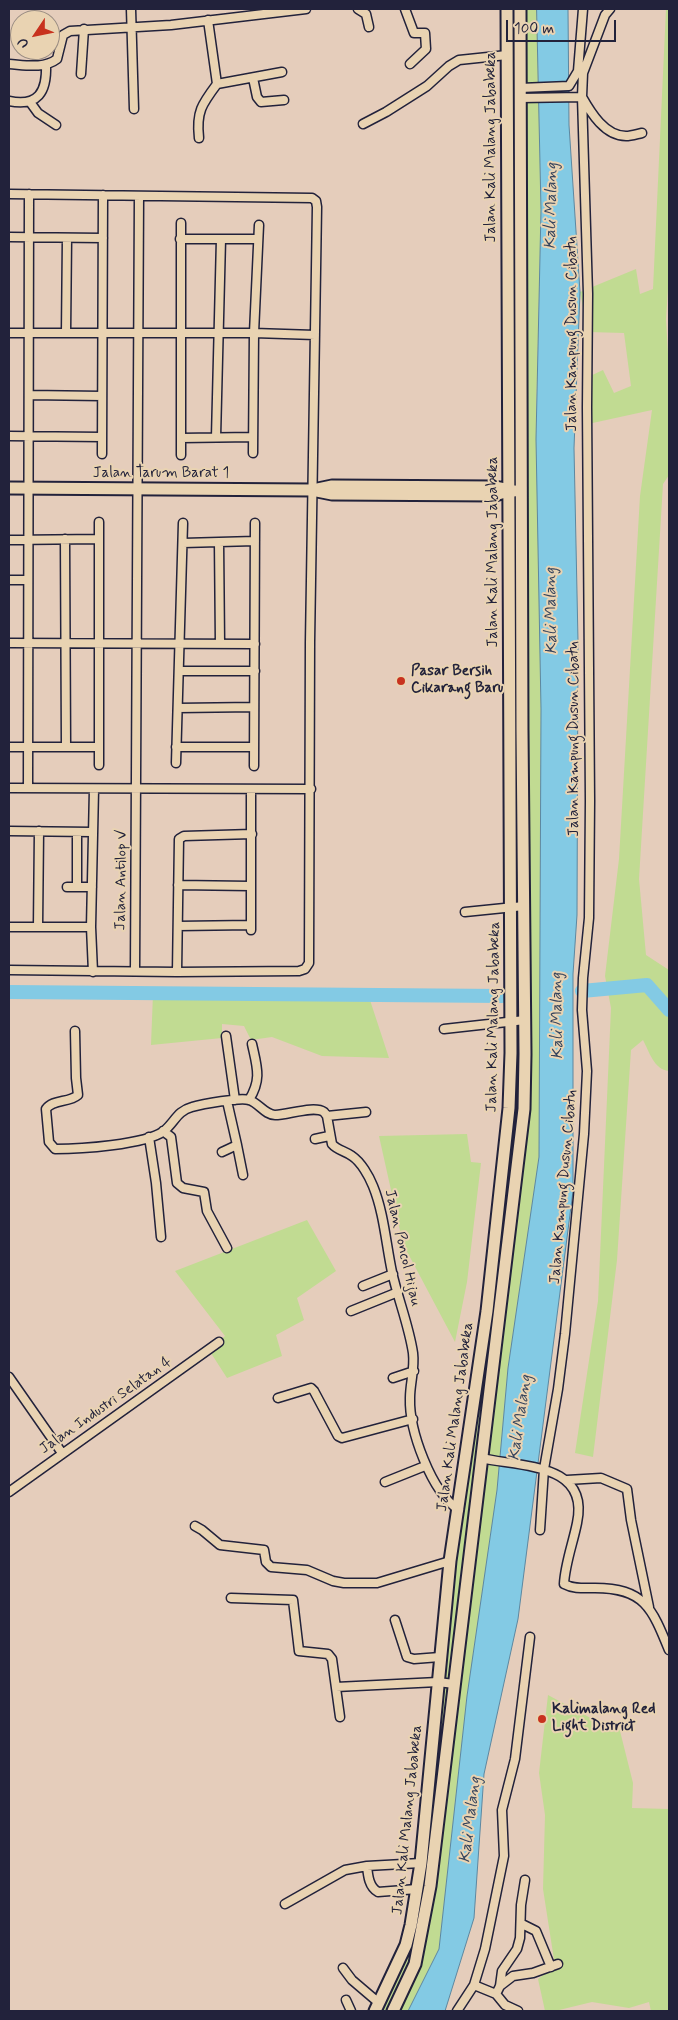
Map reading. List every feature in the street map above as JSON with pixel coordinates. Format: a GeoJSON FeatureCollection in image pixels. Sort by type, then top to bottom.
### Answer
{"type":"FeatureCollection","features":[{"type":"Feature","properties":{"kind":"main road","name":"Jalan Kali Malang Jababeka"},"geometry":{"type":"LineString","coordinates":[[377,2007],[406,1945],[421,1863],[450,1562],[459,1510],[490,1281],[509,1108],[511,1018],[507,9]]}},
{"type":"Feature","properties":{"kind":"main road","name":"Jalan Kali Malang Jababeka"},"geometry":{"type":"LineString","coordinates":[[393,2011],[415,1964],[432,1878],[454,1684],[486,1459],[524,1109],[523,94],[520,9]]}},
{"type":"Feature","properties":{"kind":"main road","name":"Jalan Tarum Barat 1"},"geometry":{"type":"LineString","coordinates":[[9,488],[313,490],[332,494],[478,495],[495,495],[508,491],[522,491]]}},
{"type":"Feature","properties":{"kind":"main road"},"geometry":{"type":"LineString","coordinates":[[490,1281],[504,1282]]}},
{"type":"Feature","properties":{"kind":"street"},"geometry":{"type":"LineString","coordinates":[[131,9],[134,109]]}},
{"type":"Feature","properties":{"kind":"street"},"geometry":{"type":"LineString","coordinates":[[9,64],[46,64],[57,59],[63,35],[70,31],[171,25],[208,20],[236,13],[306,9]]}},
{"type":"Feature","properties":{"kind":"street"},"geometry":{"type":"LineString","coordinates":[[358,9],[366,14],[369,27]]}},
{"type":"Feature","properties":{"kind":"street"},"geometry":{"type":"LineString","coordinates":[[405,9],[414,33],[424,33],[426,49],[410,64]]}},
{"type":"Feature","properties":{"kind":"street","name":"Jalan Kampung Dusun Cibatu"},"geometry":{"type":"LineString","coordinates":[[540,1530],[544,1469],[558,1389],[565,1334],[584,1134],[586,1071],[582,1010],[589,918],[590,791],[588,283],[581,72],[584,9]]}},
{"type":"Feature","properties":{"kind":"street"},"geometry":{"type":"LineString","coordinates":[[523,94],[534,87],[569,86],[581,72],[605,15],[610,9]]}},
{"type":"Feature","properties":{"kind":"street"},"geometry":{"type":"LineString","coordinates":[[199,138],[198,122],[200,110],[217,84],[208,20]]}},
{"type":"Feature","properties":{"kind":"street"},"geometry":{"type":"LineString","coordinates":[[81,74],[84,29]]}},
{"type":"Feature","properties":{"kind":"street"},"geometry":{"type":"LineString","coordinates":[[364,124],[427,86],[458,60],[507,55]]}},
{"type":"Feature","properties":{"kind":"street"},"geometry":{"type":"LineString","coordinates":[[9,101],[30,102],[45,88],[46,64]]}},
{"type":"Feature","properties":{"kind":"street"},"geometry":{"type":"LineString","coordinates":[[217,84],[282,72]]}},
{"type":"Feature","properties":{"kind":"street"},"geometry":{"type":"LineString","coordinates":[[253,78],[261,102],[284,100]]}},
{"type":"Feature","properties":{"kind":"street"},"geometry":{"type":"LineString","coordinates":[[523,94],[582,97],[597,121],[615,134],[626,136],[642,133]]}},
{"type":"Feature","properties":{"kind":"street"},"geometry":{"type":"LineString","coordinates":[[30,102],[38,113],[56,125]]}},
{"type":"Feature","properties":{"kind":"street"},"geometry":{"type":"LineString","coordinates":[[9,185],[11,194],[265,196],[314,199],[317,207],[310,642],[309,963],[299,971],[93,972],[9,970]]}},
{"type":"Feature","properties":{"kind":"street"},"geometry":{"type":"LineString","coordinates":[[28,788],[29,194]]}},
{"type":"Feature","properties":{"kind":"street"},"geometry":{"type":"LineString","coordinates":[[102,454],[103,195]]}},
{"type":"Feature","properties":{"kind":"street","name":"Jalan Antilop V"},"geometry":{"type":"LineString","coordinates":[[135,971],[139,196]]}},
{"type":"Feature","properties":{"kind":"street"},"geometry":{"type":"LineString","coordinates":[[180,223],[181,455]]}},
{"type":"Feature","properties":{"kind":"street"},"geometry":{"type":"LineString","coordinates":[[253,453],[254,333],[258,225]]}},
{"type":"Feature","properties":{"kind":"street"},"geometry":{"type":"LineString","coordinates":[[9,237],[103,238]]}},
{"type":"Feature","properties":{"kind":"street"},"geometry":{"type":"LineString","coordinates":[[66,333],[67,238]]}},
{"type":"Feature","properties":{"kind":"street"},"geometry":{"type":"LineString","coordinates":[[180,239],[258,239]]}},
{"type":"Feature","properties":{"kind":"street"},"geometry":{"type":"LineString","coordinates":[[216,437],[221,239]]}},
{"type":"Feature","properties":{"kind":"street"},"geometry":{"type":"LineString","coordinates":[[9,332],[315,335]]}},
{"type":"Feature","properties":{"kind":"street"},"geometry":{"type":"LineString","coordinates":[[29,395],[102,396]]}},
{"type":"Feature","properties":{"kind":"street"},"geometry":{"type":"LineString","coordinates":[[9,436],[102,437]]}},
{"type":"Feature","properties":{"kind":"street"},"geometry":{"type":"LineString","coordinates":[[181,438],[253,437]]}},
{"type":"Feature","properties":{"kind":"street"},"geometry":{"type":"LineString","coordinates":[[99,522],[99,765]]}},
{"type":"Feature","properties":{"kind":"street"},"geometry":{"type":"LineString","coordinates":[[176,763],[183,523]]}},
{"type":"Feature","properties":{"kind":"street"},"geometry":{"type":"LineString","coordinates":[[254,766],[255,523]]}},
{"type":"Feature","properties":{"kind":"street"},"geometry":{"type":"LineString","coordinates":[[65,539],[66,747]]}},
{"type":"Feature","properties":{"kind":"street"},"geometry":{"type":"LineString","coordinates":[[9,540],[99,539]]}},
{"type":"Feature","properties":{"kind":"street"},"geometry":{"type":"LineString","coordinates":[[183,542],[255,541]]}},
{"type":"Feature","properties":{"kind":"street"},"geometry":{"type":"LineString","coordinates":[[219,542],[220,644]]}},
{"type":"Feature","properties":{"kind":"street"},"geometry":{"type":"LineString","coordinates":[[9,580],[28,580]]}},
{"type":"Feature","properties":{"kind":"street"},"geometry":{"type":"LineString","coordinates":[[9,643],[255,644]]}},
{"type":"Feature","properties":{"kind":"street"},"geometry":{"type":"LineString","coordinates":[[179,671],[255,671]]}},
{"type":"Feature","properties":{"kind":"street"},"geometry":{"type":"LineString","coordinates":[[178,708],[254,707]]}},
{"type":"Feature","properties":{"kind":"street"},"geometry":{"type":"LineString","coordinates":[[9,747],[99,747]]}},
{"type":"Feature","properties":{"kind":"street"},"geometry":{"type":"LineString","coordinates":[[176,747],[254,747]]}},
{"type":"Feature","properties":{"kind":"street"},"geometry":{"type":"LineString","coordinates":[[9,788],[311,789]]}},
{"type":"Feature","properties":{"kind":"street"},"geometry":{"type":"LineString","coordinates":[[93,972],[91,927],[94,789]]}},
{"type":"Feature","properties":{"kind":"street"},"geometry":{"type":"LineString","coordinates":[[178,926],[251,928],[251,790]]}},
{"type":"Feature","properties":{"kind":"street"},"geometry":{"type":"LineString","coordinates":[[9,831],[92,832]]}},
{"type":"Feature","properties":{"kind":"street"},"geometry":{"type":"LineString","coordinates":[[38,831],[38,927]]}},
{"type":"Feature","properties":{"kind":"street"},"geometry":{"type":"LineString","coordinates":[[77,832],[78,887]]}},
{"type":"Feature","properties":{"kind":"street"},"geometry":{"type":"LineString","coordinates":[[177,972],[178,841],[181,837],[252,834]]}},
{"type":"Feature","properties":{"kind":"street"},"geometry":{"type":"LineString","coordinates":[[178,885],[250,886]]}},
{"type":"Feature","properties":{"kind":"street"},"geometry":{"type":"LineString","coordinates":[[68,887],[92,887]]}},
{"type":"Feature","properties":{"kind":"street"},"geometry":{"type":"LineString","coordinates":[[465,912],[524,906]]}},
{"type":"Feature","properties":{"kind":"street"},"geometry":{"type":"LineString","coordinates":[[9,927],[91,927]]}},
{"type":"Feature","properties":{"kind":"street"},"geometry":{"type":"LineString","coordinates":[[444,1029],[525,1016]]}},
{"type":"Feature","properties":{"kind":"street"},"geometry":{"type":"LineString","coordinates":[[75,1031],[77,1097],[51,1104],[46,1109],[49,1142],[53,1148],[68,1149],[109,1145],[149,1137],[164,1131],[183,1110],[193,1106],[249,1100],[273,1115],[317,1109],[324,1112],[327,1116],[329,1136],[315,1139]]}},
{"type":"Feature","properties":{"kind":"street"},"geometry":{"type":"LineString","coordinates":[[226,1036],[231,1101],[243,1175]]}},
{"type":"Feature","properties":{"kind":"street"},"geometry":{"type":"LineString","coordinates":[[249,1100],[256,1089],[258,1081],[252,1044]]}},
{"type":"Feature","properties":{"kind":"street"},"geometry":{"type":"LineString","coordinates":[[327,1116],[366,1112]]}},
{"type":"Feature","properties":{"kind":"street"},"geometry":{"type":"LineString","coordinates":[[164,1131],[171,1138],[177,1183],[183,1188],[204,1192],[207,1211],[226,1248]]}},
{"type":"Feature","properties":{"kind":"street","name":"Jalan Poncol Hijau"},"geometry":{"type":"LineString","coordinates":[[329,1136],[335,1148],[358,1161],[374,1187],[393,1274],[413,1351],[414,1371],[410,1397],[412,1418],[426,1466],[450,1503],[459,1510]]}},
{"type":"Feature","properties":{"kind":"street"},"geometry":{"type":"LineString","coordinates":[[149,1137],[161,1237]]}},
{"type":"Feature","properties":{"kind":"street"},"geometry":{"type":"LineString","coordinates":[[222,1152],[237,1146]]}},
{"type":"Feature","properties":{"kind":"street"},"geometry":{"type":"LineString","coordinates":[[363,1286],[393,1274]]}},
{"type":"Feature","properties":{"kind":"street"},"geometry":{"type":"LineString","coordinates":[[350,1312],[398,1292]]}},
{"type":"Feature","properties":{"kind":"street","name":"Jalan Industri Selatan 4"},"geometry":{"type":"LineString","coordinates":[[9,1492],[219,1342]]}},
{"type":"Feature","properties":{"kind":"street"},"geometry":{"type":"LineString","coordinates":[[393,1378],[414,1371]]}},
{"type":"Feature","properties":{"kind":"street"},"geometry":{"type":"LineString","coordinates":[[9,1377],[62,1453]]}},
{"type":"Feature","properties":{"kind":"street"},"geometry":{"type":"LineString","coordinates":[[278,1398],[311,1388],[314,1390],[338,1436],[342,1438],[412,1418]]}},
{"type":"Feature","properties":{"kind":"street"},"geometry":{"type":"LineString","coordinates":[[486,1459],[544,1469],[567,1480],[578,1495],[580,1510],[564,1584],[576,1588],[623,1590],[635,1595],[650,1609]]}},
{"type":"Feature","properties":{"kind":"street"},"geometry":{"type":"LineString","coordinates":[[385,1482],[426,1466]]}},
{"type":"Feature","properties":{"kind":"street"},"geometry":{"type":"LineString","coordinates":[[567,1480],[602,1478],[608,1479],[627,1489],[631,1520],[650,1609],[669,1650]]}},
{"type":"Feature","properties":{"kind":"street"},"geometry":{"type":"LineString","coordinates":[[195,1526],[220,1545],[264,1550],[266,1562],[270,1567],[307,1570],[333,1581],[344,1583],[377,1583],[450,1562]]}},
{"type":"Feature","properties":{"kind":"street"},"geometry":{"type":"LineString","coordinates":[[231,1598],[292,1600],[298,1650],[300,1652],[330,1654],[340,1717]]}},
{"type":"Feature","properties":{"kind":"street"},"geometry":{"type":"LineString","coordinates":[[395,1620],[407,1657],[414,1659],[440,1657]]}},
{"type":"Feature","properties":{"kind":"street"},"geometry":{"type":"LineString","coordinates":[[457,2011],[474,1985],[485,1949],[504,1856],[502,1810],[515,1759],[530,1637]]}},
{"type":"Feature","properties":{"kind":"street"},"geometry":{"type":"LineString","coordinates":[[336,1687],[438,1682],[454,1684]]}},
{"type":"Feature","properties":{"kind":"street"},"geometry":{"type":"LineString","coordinates":[[285,1904],[345,1870],[367,1866],[421,1863]]}},
{"type":"Feature","properties":{"kind":"street"},"geometry":{"type":"LineString","coordinates":[[367,1866],[372,1888],[378,1892],[417,1890]]}},
{"type":"Feature","properties":{"kind":"street"},"geometry":{"type":"LineString","coordinates":[[518,2011],[505,2005],[498,1990],[504,1968],[518,1947],[522,1924],[521,1906],[525,1880]]}},
{"type":"Feature","properties":{"kind":"street"},"geometry":{"type":"LineString","coordinates":[[498,1990],[515,1975],[533,1973],[555,1965],[537,1932],[522,1924]]}},
{"type":"Feature","properties":{"kind":"street"},"geometry":{"type":"LineString","coordinates":[[343,1968],[377,2007]]}},
{"type":"Feature","properties":{"kind":"street"},"geometry":{"type":"LineString","coordinates":[[474,1985],[498,1990]]}},
{"type":"Feature","properties":{"kind":"street"},"geometry":{"type":"LineString","coordinates":[[346,2000],[351,2011]]}},
{"type":"Feature","properties":{"kind":"green space"},"geometry":{"type":"Polygon","coordinates":[[[507,9],[537,9],[541,210],[536,420],[541,685],[539,1157],[508,1368],[497,1490],[467,1696],[439,1949],[408,2011],[375,2011],[401,1958],[431,1765],[509,1108],[507,9]]]}},
{"type":"Feature","properties":{"kind":"green space"},"geometry":{"type":"Polygon","coordinates":[[[666,9],[669,9],[669,273],[666,319],[669,371],[669,475],[663,484],[639,879],[646,955],[669,970],[669,1071],[656,1064],[643,1040],[631,1050],[617,1260],[593,1457],[575,1453],[598,1301],[611,1008],[605,976],[619,859],[640,496],[652,410],[588,424],[586,378],[603,370],[614,393],[631,386],[624,333],[588,332],[580,292],[636,269],[640,294],[653,289],[666,9]]]}},
{"type":"Feature","properties":{"kind":"green space"},"geometry":{"type":"Polygon","coordinates":[[[153,994],[368,994],[389,1058],[322,1056],[272,1037],[251,1040],[244,1026],[222,1024],[222,1038],[151,1045],[153,994]]]}},
{"type":"Feature","properties":{"kind":"green space"},"geometry":{"type":"Polygon","coordinates":[[[467,1134],[471,1162],[481,1163],[467,1282],[455,1342],[403,1244],[379,1136],[467,1134]]]}},
{"type":"Feature","properties":{"kind":"green space"},"geometry":{"type":"Polygon","coordinates":[[[307,1220],[336,1271],[297,1298],[304,1320],[276,1335],[282,1356],[227,1378],[209,1350],[225,1336],[175,1271],[307,1220]]]}},
{"type":"Feature","properties":{"kind":"green space"},"geometry":{"type":"Polygon","coordinates":[[[548,1695],[598,1722],[618,1723],[633,1783],[632,1808],[669,1809],[669,2011],[651,2011],[649,2002],[629,2008],[592,2002],[555,2011],[545,2011],[538,1979],[555,1966],[543,1889],[545,1815],[539,1773],[548,1695]]]}},
{"type":"Feature","properties":{"kind":"water","name":"Kali Malang"},"geometry":{"type":"Polygon","coordinates":[[[537,9],[568,9],[569,125],[580,292],[574,448],[578,641],[577,915],[573,974],[573,1191],[518,1619],[484,1774],[474,1918],[445,2011],[408,2011],[439,1949],[467,1696],[497,1490],[508,1368],[539,1157],[541,709],[536,439],[541,210],[537,9]]]}},
{"type":"Feature","properties":{"kind":"waterway"},"geometry":{"type":"LineString","coordinates":[[582,991],[647,985],[669,1010]]}},
{"type":"Feature","properties":{"kind":"waterway"},"geometry":{"type":"LineString","coordinates":[[9,992],[502,996]]}},
{"type":"Feature","properties":{"kind":"place","name":"Pasar Bersih Cikarang Baru"},"geometry":{"type":"Point","coordinates":[401,681]}},
{"type":"Feature","properties":{"kind":"place","name":"Kalimalang Red Light District"},"geometry":{"type":"Point","coordinates":[542,1719]}}]}
